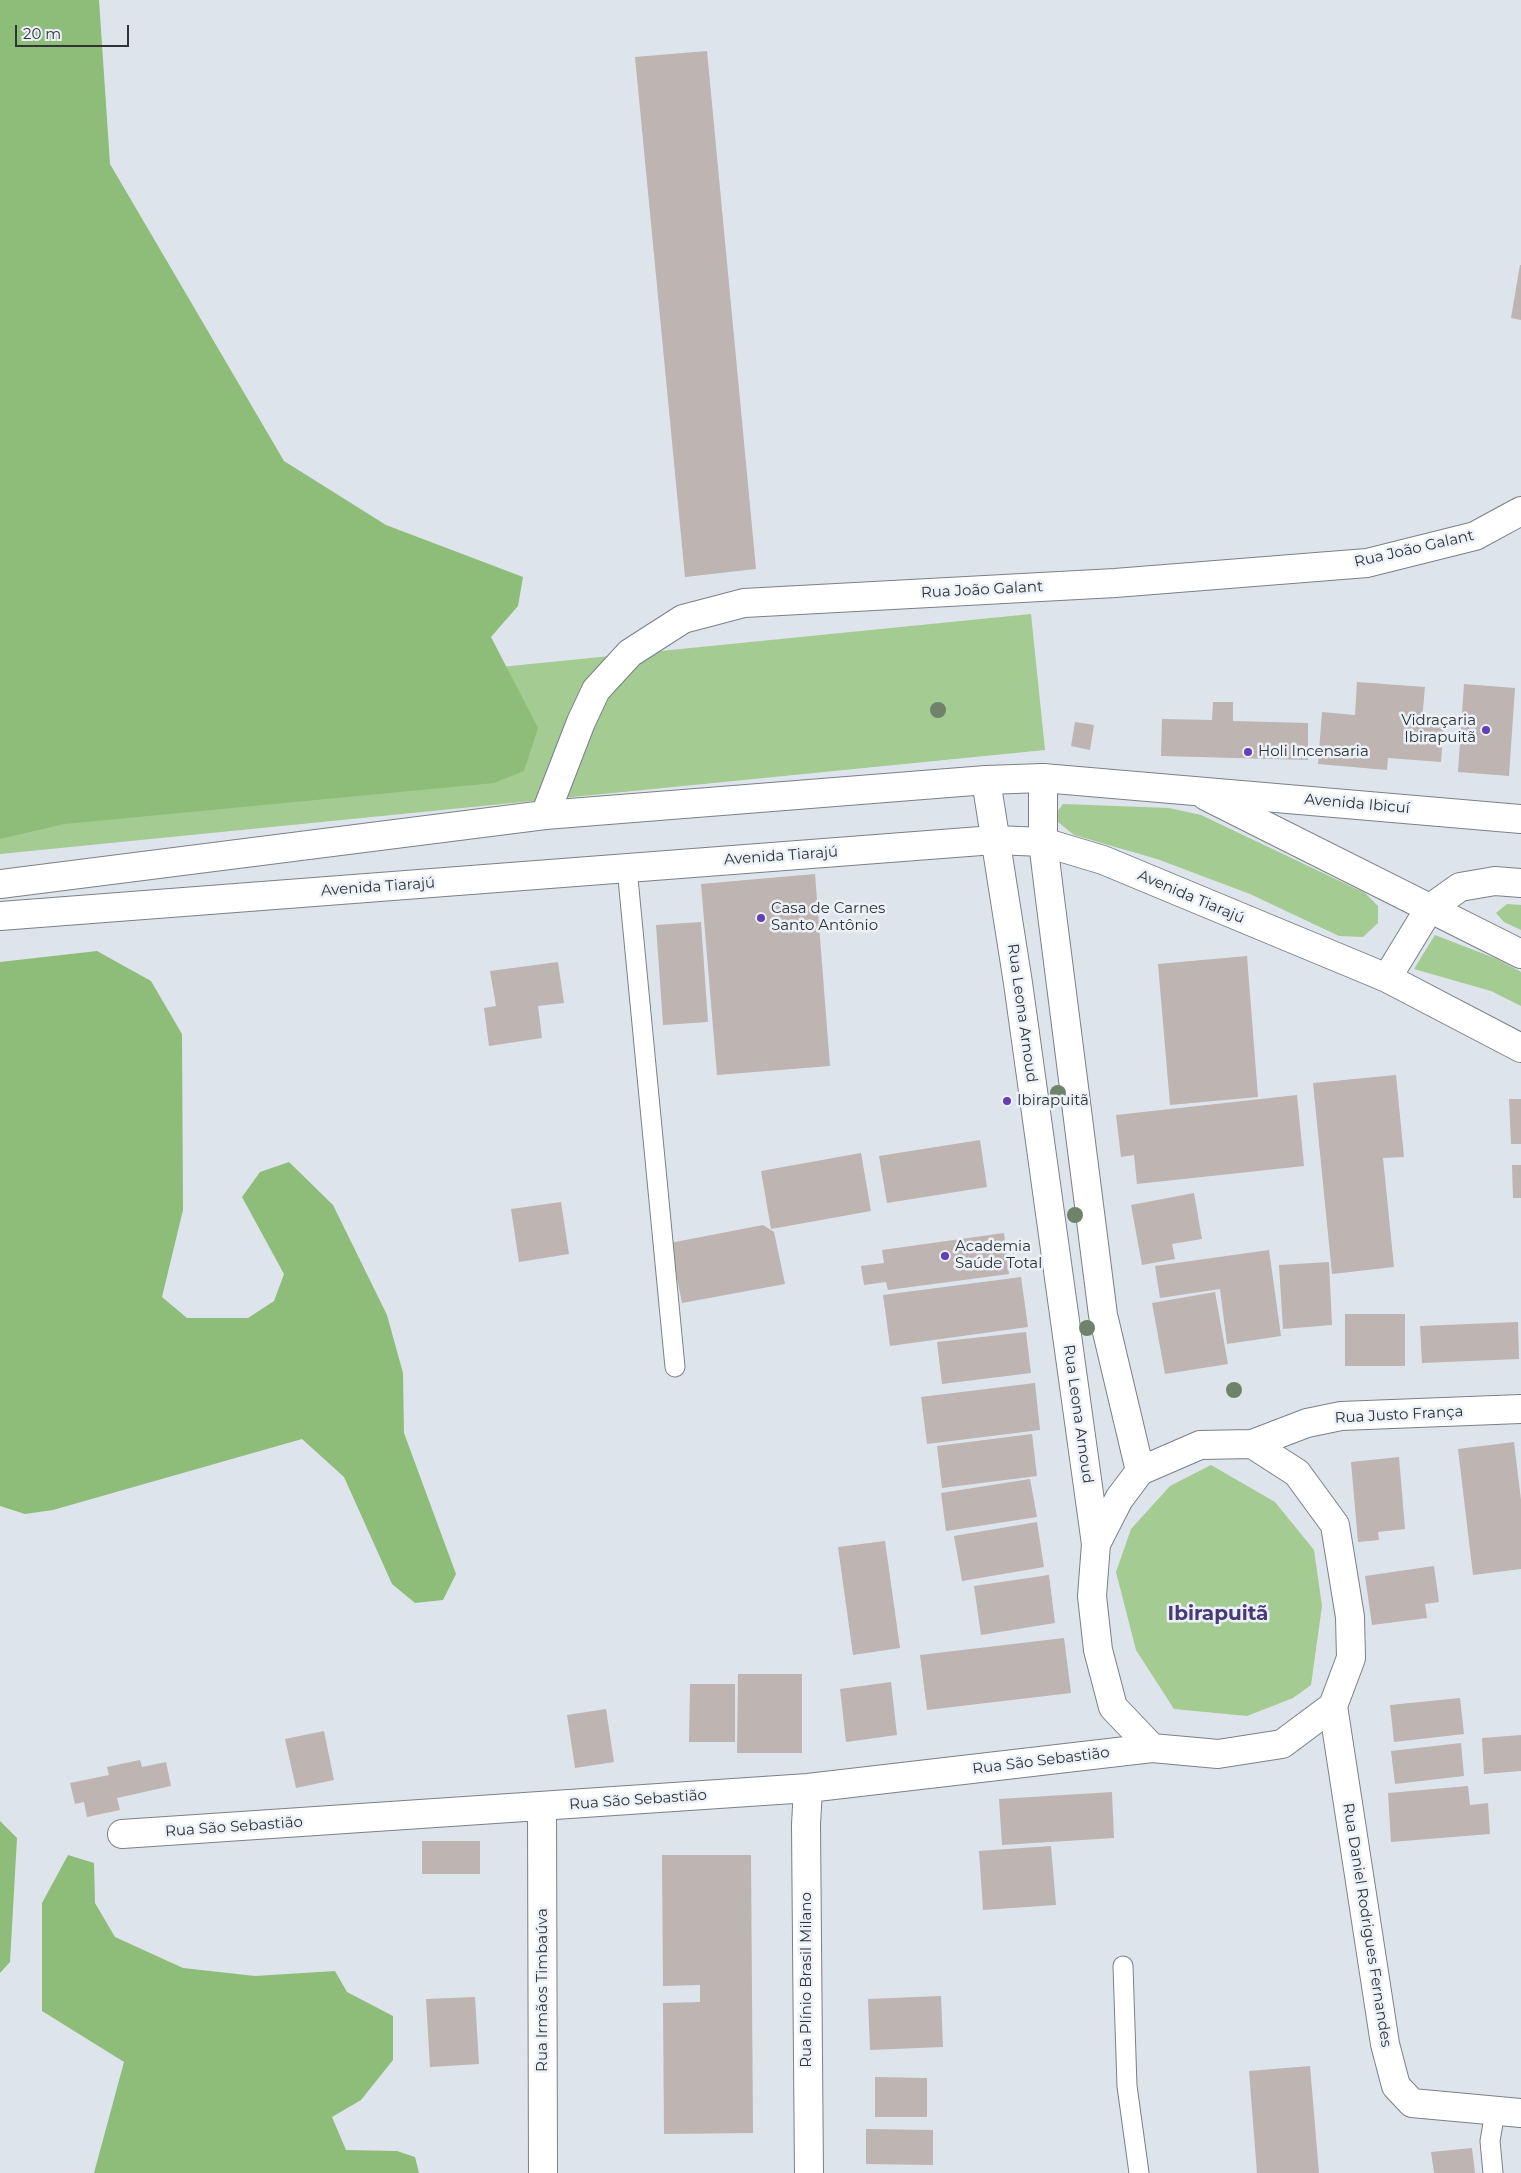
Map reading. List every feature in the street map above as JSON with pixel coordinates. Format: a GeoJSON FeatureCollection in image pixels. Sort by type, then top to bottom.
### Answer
{"type":"FeatureCollection","features":[{"type":"Feature","properties":{"kind":"street","name":"Rua João Galant"},"geometry":{"type":"LineString","coordinates":[[546,815],[581,722],[596,690],[630,653],[683,619],[744,603],[1114,583],[1367,563],[1475,536],[1521,511]]}},
{"type":"Feature","properties":{"kind":"street"},"geometry":{"type":"LineString","coordinates":[[0,884],[546,815],[986,780],[1042,778],[1194,790],[1521,954]]}},
{"type":"Feature","properties":{"kind":"street"},"geometry":{"type":"LineString","coordinates":[[1042,778],[1043,842],[1103,1315],[1140,1471]]}},
{"type":"Feature","properties":{"kind":"street","name":"Rua Leona Arnoud"},"geometry":{"type":"LineString","coordinates":[[986,780],[1018,983],[1096,1544]]}},
{"type":"Feature","properties":{"kind":"street","name":"Avenida Ibicuí"},"geometry":{"type":"LineString","coordinates":[[1194,790],[1521,819]]}},
{"type":"Feature","properties":{"kind":"street","name":"Avenida Tiarajú"},"geometry":{"type":"LineString","coordinates":[[0,916],[994,840],[1043,842],[1103,860],[1387,978],[1521,1048]]}},
{"type":"Feature","properties":{"kind":"street"},"geometry":{"type":"LineString","coordinates":[[1387,978],[1429,909],[1460,887],[1495,881],[1521,883]]}},
{"type":"Feature","properties":{"kind":"street","name":"Rua Justo França"},"geometry":{"type":"LineString","coordinates":[[1252,1444],[1307,1423],[1341,1416],[1521,1409]]}},
{"type":"Feature","properties":{"kind":"street"},"geometry":{"type":"LineString","coordinates":[[1152,1748],[1113,1707],[1098,1650],[1092,1596],[1096,1544],[1119,1499],[1140,1471],[1200,1445],[1252,1444],[1297,1472],[1335,1525],[1350,1617],[1351,1658],[1333,1706]]}},
{"type":"Feature","properties":{"kind":"street","name":"Rua São Sebastião"},"geometry":{"type":"LineString","coordinates":[[122,1834],[808,1788],[1152,1748],[1218,1754],[1282,1744],[1333,1706]]}},
{"type":"Feature","properties":{"kind":"street","name":"Rua Daniel Rodrigues Fernandes"},"geometry":{"type":"LineString","coordinates":[[1333,1706],[1385,2044],[1396,2086],[1412,2103],[1508,2113]]}},
{"type":"Feature","properties":{"kind":"street","name":"Rua Plínio Brasil Milano"},"geometry":{"type":"LineString","coordinates":[[808,1788],[806,1835],[809,2173]]}},
{"type":"Feature","properties":{"kind":"street","name":"Rua Irmãos Timbaúva"},"geometry":{"type":"LineString","coordinates":[[542,1807],[543,2173]]}},
{"type":"Feature","properties":{"kind":"lane"},"geometry":{"type":"LineString","coordinates":[[627,868],[675,1367]]}},
{"type":"Feature","properties":{"kind":"lane"},"geometry":{"type":"LineString","coordinates":[[1123,1966],[1127,2086],[1139,2173]]}},
{"type":"Feature","properties":{"kind":"lane"},"geometry":{"type":"LineString","coordinates":[[1493,2173],[1490,2141],[1508,2113]]}},
{"type":"Feature","properties":{"kind":"green space"},"geometry":{"type":"Polygon","coordinates":[[[0,0],[99,0],[110,164],[284,461],[386,525],[523,577],[518,606],[491,637],[538,728],[524,771],[494,783],[64,824],[0,839],[0,0]]]}},
{"type":"Feature","properties":{"kind":"green space"},"geometry":{"type":"Polygon","coordinates":[[[1031,614],[1045,750],[0,854],[0,717],[1031,614]]]}},
{"type":"Feature","properties":{"kind":"green space"},"geometry":{"type":"Polygon","coordinates":[[[1063,804],[1169,808],[1201,815],[1365,893],[1378,906],[1378,923],[1363,937],[1339,936],[1250,894],[1157,859],[1074,835],[1058,822],[1057,812],[1063,804]]]}},
{"type":"Feature","properties":{"kind":"green space"},"geometry":{"type":"Polygon","coordinates":[[[1507,904],[1521,905],[1521,930],[1504,922],[1496,913],[1507,904]]]}},
{"type":"Feature","properties":{"kind":"green space"},"geometry":{"type":"Polygon","coordinates":[[[1435,935],[1497,959],[1521,972],[1521,1006],[1491,991],[1414,969],[1435,935]]]}},
{"type":"Feature","properties":{"kind":"green space"},"geometry":{"type":"Polygon","coordinates":[[[97,951],[151,981],[182,1034],[183,1210],[162,1297],[187,1318],[248,1318],[274,1301],[284,1274],[242,1197],[260,1172],[289,1162],[333,1205],[387,1315],[403,1373],[404,1433],[456,1574],[443,1600],[415,1603],[392,1584],[344,1477],[302,1439],[53,1510],[25,1514],[0,1506],[0,962],[97,951]]]}},
{"type":"Feature","properties":{"kind":"green space"},"geometry":{"type":"Polygon","coordinates":[[[1211,1465],[1275,1502],[1314,1550],[1322,1606],[1311,1685],[1293,1698],[1247,1716],[1174,1709],[1136,1650],[1116,1572],[1131,1529],[1170,1486],[1211,1465]]]}},
{"type":"Feature","properties":{"kind":"green space"},"geometry":{"type":"Polygon","coordinates":[[[0,1821],[17,1838],[10,1962],[0,1973],[0,1821]]]}},
{"type":"Feature","properties":{"kind":"green space"},"geometry":{"type":"Polygon","coordinates":[[[68,1855],[94,1863],[95,1903],[115,1937],[183,1968],[255,1976],[335,1971],[347,1992],[393,2016],[393,2060],[361,2100],[332,2117],[346,2150],[397,2151],[415,2157],[419,2173],[94,2173],[124,2062],[42,2011],[42,1903],[68,1855]]]}},
{"type":"Feature","properties":{"kind":"building"},"geometry":{"type":"Polygon","coordinates":[[[707,51],[756,569],[685,577],[635,57],[707,51]]]}},
{"type":"Feature","properties":{"kind":"building"},"geometry":{"type":"Polygon","coordinates":[[[1521,265],[1521,320],[1511,318],[1521,265]]]}},
{"type":"Feature","properties":{"kind":"building"},"geometry":{"type":"Polygon","coordinates":[[[1357,682],[1425,687],[1422,720],[1444,721],[1441,762],[1388,758],[1387,770],[1318,764],[1322,712],[1355,715],[1357,682]]]}},
{"type":"Feature","properties":{"kind":"building","name":"Vidraçaria Ibirapuitã"},"geometry":{"type":"Polygon","coordinates":[[[1464,684],[1515,688],[1509,776],[1458,772],[1464,684]]]}},
{"type":"Feature","properties":{"kind":"building"},"geometry":{"type":"Polygon","coordinates":[[[1213,702],[1233,702],[1233,721],[1308,723],[1308,760],[1161,756],[1162,719],[1212,720],[1213,702]]]}},
{"type":"Feature","properties":{"kind":"building"},"geometry":{"type":"Polygon","coordinates":[[[1075,722],[1094,725],[1090,750],[1071,746],[1075,722]]]}},
{"type":"Feature","properties":{"kind":"building"},"geometry":{"type":"Polygon","coordinates":[[[815,874],[830,1066],[717,1075],[701,884],[815,874]]]}},
{"type":"Feature","properties":{"kind":"building"},"geometry":{"type":"Polygon","coordinates":[[[701,922],[708,1022],[663,1025],[656,925],[701,922]]]}},
{"type":"Feature","properties":{"kind":"building"},"geometry":{"type":"Polygon","coordinates":[[[1247,956],[1258,1097],[1170,1105],[1158,964],[1247,956]]]}},
{"type":"Feature","properties":{"kind":"building"},"geometry":{"type":"Polygon","coordinates":[[[558,962],[564,1003],[538,1006],[542,1038],[489,1046],[484,1008],[496,1006],[490,971],[558,962]]]}},
{"type":"Feature","properties":{"kind":"building"},"geometry":{"type":"Polygon","coordinates":[[[1396,1075],[1404,1157],[1383,1158],[1394,1267],[1332,1274],[1313,1083],[1396,1075]]]}},
{"type":"Feature","properties":{"kind":"building"},"geometry":{"type":"Polygon","coordinates":[[[1297,1095],[1304,1166],[1137,1184],[1134,1155],[1121,1157],[1116,1115],[1297,1095]]]}},
{"type":"Feature","properties":{"kind":"building"},"geometry":{"type":"Polygon","coordinates":[[[1509,1099],[1521,1099],[1521,1144],[1511,1144],[1509,1099]]]}},
{"type":"Feature","properties":{"kind":"building"},"geometry":{"type":"Polygon","coordinates":[[[980,1140],[987,1187],[887,1203],[879,1156],[980,1140]]]}},
{"type":"Feature","properties":{"kind":"building"},"geometry":{"type":"Polygon","coordinates":[[[861,1153],[871,1211],[771,1229],[761,1171],[861,1153]]]}},
{"type":"Feature","properties":{"kind":"building"},"geometry":{"type":"Polygon","coordinates":[[[1512,1165],[1521,1165],[1521,1198],[1513,1198],[1512,1165]]]}},
{"type":"Feature","properties":{"kind":"building"},"geometry":{"type":"Polygon","coordinates":[[[1194,1193],[1202,1239],[1172,1244],[1175,1259],[1142,1265],[1131,1205],[1194,1193]]]}},
{"type":"Feature","properties":{"kind":"building"},"geometry":{"type":"Polygon","coordinates":[[[561,1202],[569,1254],[519,1262],[511,1209],[561,1202]]]}},
{"type":"Feature","properties":{"kind":"building"},"geometry":{"type":"Polygon","coordinates":[[[763,1225],[774,1232],[785,1284],[682,1303],[670,1243],[763,1225]]]}},
{"type":"Feature","properties":{"kind":"building","name":"Academia Saúde Total"},"geometry":{"type":"Polygon","coordinates":[[[1004,1233],[1009,1274],[888,1290],[886,1282],[864,1285],[861,1266],[884,1263],[882,1250],[1004,1233]]]}},
{"type":"Feature","properties":{"kind":"building"},"geometry":{"type":"Polygon","coordinates":[[[1269,1250],[1281,1336],[1227,1344],[1220,1289],[1160,1298],[1155,1266],[1269,1250]]]}},
{"type":"Feature","properties":{"kind":"building"},"geometry":{"type":"Polygon","coordinates":[[[1329,1262],[1332,1325],[1283,1329],[1279,1265],[1329,1262]]]}},
{"type":"Feature","properties":{"kind":"building"},"geometry":{"type":"Polygon","coordinates":[[[1021,1277],[1028,1327],[890,1346],[883,1295],[1021,1277]]]}},
{"type":"Feature","properties":{"kind":"building"},"geometry":{"type":"Polygon","coordinates":[[[1215,1292],[1228,1364],[1165,1374],[1152,1303],[1215,1292]]]}},
{"type":"Feature","properties":{"kind":"building"},"geometry":{"type":"Polygon","coordinates":[[[1345,1314],[1405,1314],[1405,1366],[1345,1366],[1345,1314]]]}},
{"type":"Feature","properties":{"kind":"building"},"geometry":{"type":"Polygon","coordinates":[[[1518,1322],[1519,1359],[1422,1363],[1420,1326],[1518,1322]]]}},
{"type":"Feature","properties":{"kind":"building"},"geometry":{"type":"Polygon","coordinates":[[[1026,1332],[1031,1373],[942,1384],[937,1342],[1026,1332]]]}},
{"type":"Feature","properties":{"kind":"building"},"geometry":{"type":"Polygon","coordinates":[[[1035,1383],[1040,1430],[927,1444],[921,1397],[1035,1383]]]}},
{"type":"Feature","properties":{"kind":"building"},"geometry":{"type":"Polygon","coordinates":[[[1032,1434],[1037,1476],[942,1488],[937,1446],[1032,1434]]]}},
{"type":"Feature","properties":{"kind":"building"},"geometry":{"type":"Polygon","coordinates":[[[1514,1442],[1521,1500],[1521,1569],[1473,1575],[1458,1449],[1514,1442]]]}},
{"type":"Feature","properties":{"kind":"building"},"geometry":{"type":"Polygon","coordinates":[[[1399,1457],[1405,1529],[1378,1532],[1379,1540],[1358,1542],[1351,1462],[1399,1457]]]}},
{"type":"Feature","properties":{"kind":"building"},"geometry":{"type":"Polygon","coordinates":[[[1030,1479],[1037,1517],[946,1531],[941,1493],[1030,1479]]]}},
{"type":"Feature","properties":{"kind":"building"},"geometry":{"type":"Polygon","coordinates":[[[1037,1522],[1044,1567],[962,1581],[954,1536],[1037,1522]]]}},
{"type":"Feature","properties":{"kind":"building"},"geometry":{"type":"Polygon","coordinates":[[[885,1541],[900,1648],[853,1655],[838,1547],[885,1541]]]}},
{"type":"Feature","properties":{"kind":"building"},"geometry":{"type":"Polygon","coordinates":[[[1434,1566],[1439,1602],[1425,1604],[1427,1618],[1372,1625],[1365,1576],[1434,1566]]]}},
{"type":"Feature","properties":{"kind":"building"},"geometry":{"type":"Polygon","coordinates":[[[1049,1575],[1055,1623],[981,1635],[974,1586],[1049,1575]]]}},
{"type":"Feature","properties":{"kind":"building"},"geometry":{"type":"Polygon","coordinates":[[[1064,1638],[1071,1693],[927,1710],[920,1655],[1064,1638]]]}},
{"type":"Feature","properties":{"kind":"building"},"geometry":{"type":"Polygon","coordinates":[[[738,1674],[802,1674],[802,1753],[737,1753],[738,1674]]]}},
{"type":"Feature","properties":{"kind":"building"},"geometry":{"type":"Polygon","coordinates":[[[891,1682],[897,1735],[846,1742],[840,1689],[891,1682]]]}},
{"type":"Feature","properties":{"kind":"building"},"geometry":{"type":"Polygon","coordinates":[[[690,1684],[735,1684],[735,1742],[689,1742],[690,1684]]]}},
{"type":"Feature","properties":{"kind":"building"},"geometry":{"type":"Polygon","coordinates":[[[1460,1698],[1464,1734],[1394,1742],[1390,1705],[1460,1698]]]}},
{"type":"Feature","properties":{"kind":"building"},"geometry":{"type":"Polygon","coordinates":[[[606,1709],[614,1762],[575,1768],[567,1715],[606,1709]]]}},
{"type":"Feature","properties":{"kind":"building"},"geometry":{"type":"Polygon","coordinates":[[[324,1731],[334,1780],[296,1788],[285,1739],[324,1731]]]}},
{"type":"Feature","properties":{"kind":"building"},"geometry":{"type":"Polygon","coordinates":[[[1521,1735],[1521,1771],[1484,1774],[1482,1738],[1521,1735]]]}},
{"type":"Feature","properties":{"kind":"building"},"geometry":{"type":"Polygon","coordinates":[[[1461,1743],[1464,1776],[1395,1784],[1391,1751],[1461,1743]]]}},
{"type":"Feature","properties":{"kind":"building"},"geometry":{"type":"Polygon","coordinates":[[[140,1760],[142,1767],[166,1762],[171,1786],[117,1798],[120,1810],[87,1817],[84,1802],[75,1804],[70,1783],[109,1775],[107,1767],[140,1760]]]}},
{"type":"Feature","properties":{"kind":"building"},"geometry":{"type":"Polygon","coordinates":[[[1468,1786],[1470,1805],[1488,1803],[1490,1834],[1391,1842],[1388,1793],[1468,1786]]]}},
{"type":"Feature","properties":{"kind":"building"},"geometry":{"type":"Polygon","coordinates":[[[1112,1792],[1114,1838],[1002,1845],[999,1799],[1112,1792]]]}},
{"type":"Feature","properties":{"kind":"building"},"geometry":{"type":"Polygon","coordinates":[[[422,1841],[480,1841],[480,1874],[422,1874],[422,1841]]]}},
{"type":"Feature","properties":{"kind":"building"},"geometry":{"type":"Polygon","coordinates":[[[1051,1846],[1056,1905],[983,1910],[979,1851],[1051,1846]]]}},
{"type":"Feature","properties":{"kind":"building"},"geometry":{"type":"Polygon","coordinates":[[[662,1855],[751,1855],[753,2133],[664,2134],[663,2003],[700,2002],[700,1985],[663,1986],[662,1855]]]}},
{"type":"Feature","properties":{"kind":"building"},"geometry":{"type":"Polygon","coordinates":[[[941,1996],[943,2047],[870,2050],[868,1999],[941,1996]]]}},
{"type":"Feature","properties":{"kind":"building"},"geometry":{"type":"Polygon","coordinates":[[[475,1997],[479,2064],[430,2067],[426,1999],[475,1997]]]}},
{"type":"Feature","properties":{"kind":"building"},"geometry":{"type":"Polygon","coordinates":[[[1310,2066],[1319,2173],[1257,2173],[1249,2071],[1310,2066]]]}},
{"type":"Feature","properties":{"kind":"building"},"geometry":{"type":"Polygon","coordinates":[[[875,2077],[927,2078],[927,2117],[875,2117],[875,2077]]]}},
{"type":"Feature","properties":{"kind":"building"},"geometry":{"type":"Polygon","coordinates":[[[866,2129],[933,2130],[933,2165],[866,2164],[866,2129]]]}},
{"type":"Feature","properties":{"kind":"building"},"geometry":{"type":"Polygon","coordinates":[[[1472,2148],[1475,2173],[1434,2173],[1431,2152],[1472,2148]]]}},
{"type":"Feature","properties":{"kind":"place","name":"Vidraçaria Ibirapuitã"},"geometry":{"type":"Point","coordinates":[1486,730]}},
{"type":"Feature","properties":{"kind":"place","name":"Holi Incensaria"},"geometry":{"type":"Point","coordinates":[1248,752]}},
{"type":"Feature","properties":{"kind":"place","name":"Casa de Carnes Santo Antônio"},"geometry":{"type":"Point","coordinates":[761,918]}},
{"type":"Feature","properties":{"kind":"place","name":"Ibirapuitã"},"geometry":{"type":"Point","coordinates":[1007,1101]}},
{"type":"Feature","properties":{"kind":"place","name":"Academia Saúde Total"},"geometry":{"type":"Point","coordinates":[945,1256]}},
{"type":"Feature","properties":{"kind":"district","name":"Ibirapuitã"},"geometry":{"type":"Point","coordinates":[1218,1614]}}]}
